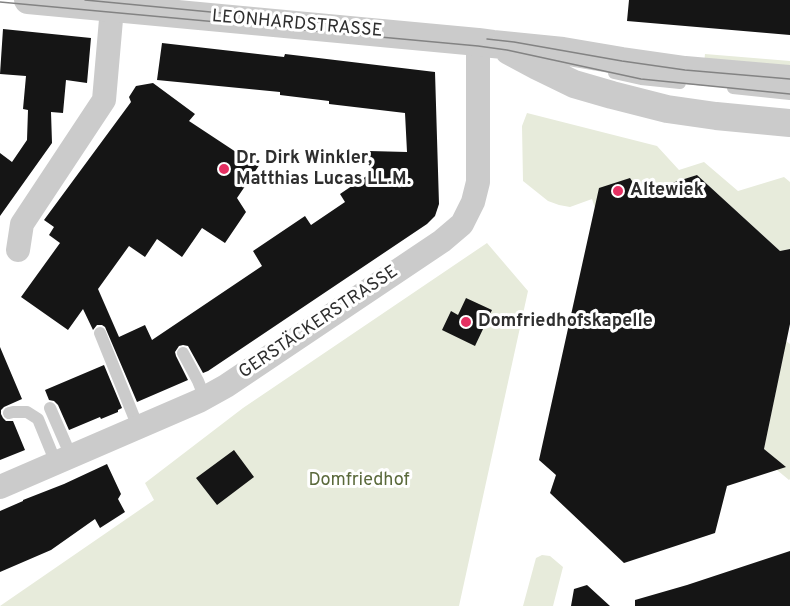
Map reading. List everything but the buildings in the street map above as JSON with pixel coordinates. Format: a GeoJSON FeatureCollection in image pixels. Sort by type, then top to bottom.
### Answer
{"type":"FeatureCollection","features":[{"type":"Feature","properties":{"kind":"street","name":"LEONHARDSTRASSE"},"geometry":{"type":"LineString","coordinates":[[28,0],[112,8],[217,9],[563,51],[685,70],[790,79]]}},
{"type":"Feature","properties":{"kind":"street"},"geometry":{"type":"LineString","coordinates":[[18,250],[22,224],[104,100],[112,8]]}},
{"type":"Feature","properties":{"kind":"street","name":"LEONHARDSTRASSE"},"geometry":{"type":"LineString","coordinates":[[485,43],[574,84],[612,95],[667,109],[790,123]]}},
{"type":"Feature","properties":{"kind":"street","name":"GERSTÄCKERSTRASSE"},"geometry":{"type":"LineString","coordinates":[[0,487],[205,398],[442,241],[462,224],[473,202],[478,182],[485,43]]}},
{"type":"Feature","properties":{"kind":"lane"},"geometry":{"type":"LineString","coordinates":[[485,43],[641,79],[687,84]]}},
{"type":"Feature","properties":{"kind":"lane"},"geometry":{"type":"LineString","coordinates":[[721,87],[790,94]]}},
{"type":"Feature","properties":{"kind":"lane"},"geometry":{"type":"LineString","coordinates":[[100,333],[138,427]]}},
{"type":"Feature","properties":{"kind":"lane"},"geometry":{"type":"LineString","coordinates":[[183,353],[205,398]]}},
{"type":"Feature","properties":{"kind":"lane"},"geometry":{"type":"LineString","coordinates":[[50,408],[64,460]]}},
{"type":"Feature","properties":{"kind":"lane"},"geometry":{"type":"LineString","coordinates":[[9,413],[27,411],[38,419],[64,460]]}},
{"type":"Feature","properties":{"kind":"green space"},"geometry":{"type":"Polygon","coordinates":[[[705,54],[790,61],[790,71],[704,63],[705,54]]]}},
{"type":"Feature","properties":{"kind":"green space"},"geometry":{"type":"Polygon","coordinates":[[[527,113],[657,146],[679,170],[704,162],[738,191],[784,177],[790,182],[790,249],[780,251],[697,175],[595,208],[592,199],[570,207],[548,201],[523,181],[522,126],[527,113]]]}},
{"type":"Feature","properties":{"kind":"green space","name":"Domfriedhof"},"geometry":{"type":"Polygon","coordinates":[[[487,243],[528,291],[459,606],[0,606],[154,500],[145,483],[243,408],[487,243]]]}},
{"type":"Feature","properties":{"kind":"green space"},"geometry":{"type":"Polygon","coordinates":[[[786,341],[790,344],[789,480],[777,470],[778,461],[764,449],[786,341]]]}},
{"type":"Feature","properties":{"kind":"green space"},"geometry":{"type":"Polygon","coordinates":[[[542,555],[550,556],[563,567],[553,606],[523,606],[536,558],[542,555]]]}},
{"type":"Feature","properties":{"kind":"tram line"},"geometry":{"type":"LineString","coordinates":[[85,0],[368,27]]}},
{"type":"Feature","properties":{"kind":"tram line"},"geometry":{"type":"LineString","coordinates":[[0,2],[478,46],[507,50],[641,79],[790,94]]}},
{"type":"Feature","properties":{"kind":"tram line"},"geometry":{"type":"LineString","coordinates":[[487,39],[685,70],[790,79]]}},
{"type":"Feature","properties":{"kind":"place","name":"Dr. Dirk Winkler, Matthias Lucas LL.M."},"geometry":{"type":"Point","coordinates":[224,169]}},
{"type":"Feature","properties":{"kind":"place","name":"Altewiek"},"geometry":{"type":"Point","coordinates":[618,191]}},
{"type":"Feature","properties":{"kind":"place","name":"Domfriedhofskapelle"},"geometry":{"type":"Point","coordinates":[466,322]}}]}
